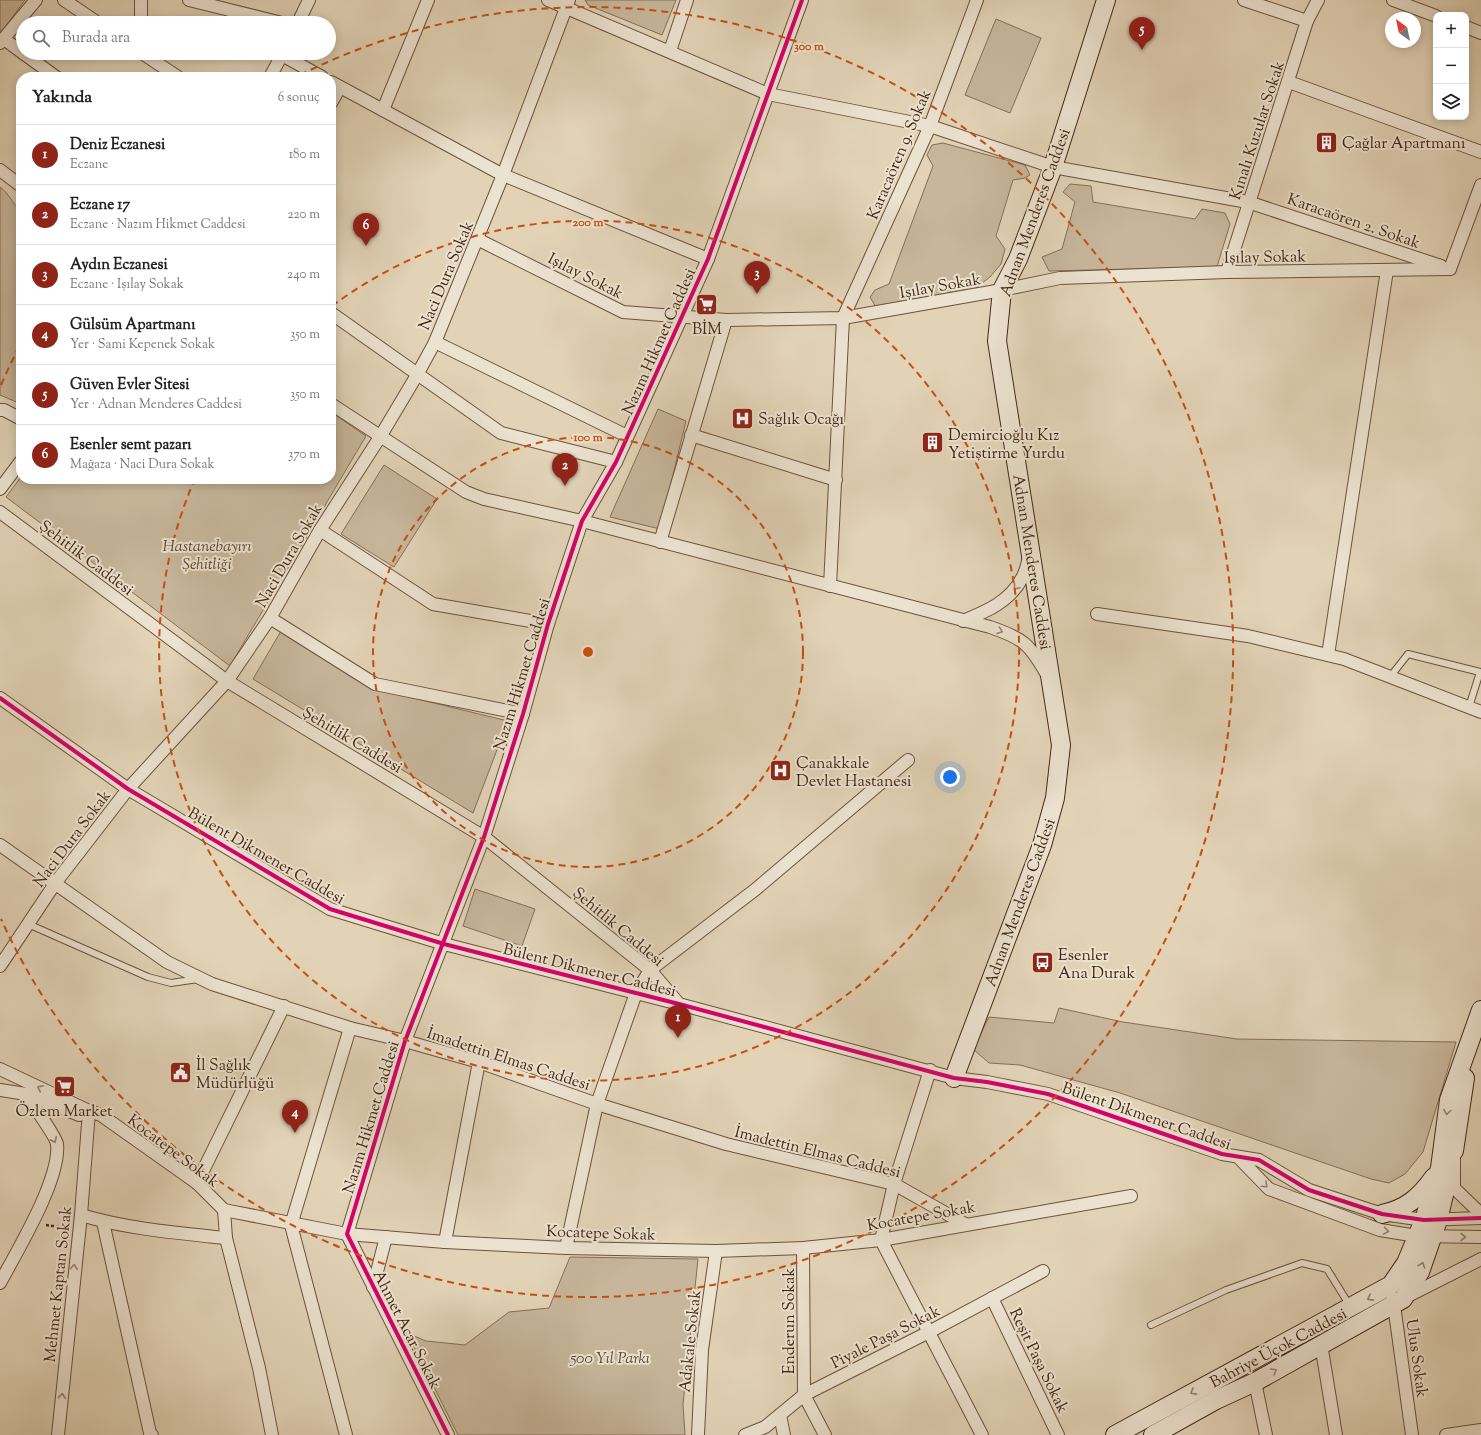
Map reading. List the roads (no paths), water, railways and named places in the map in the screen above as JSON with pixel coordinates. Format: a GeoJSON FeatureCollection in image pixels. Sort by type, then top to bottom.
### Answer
{"type":"FeatureCollection","features":[{"type":"Feature","properties":{"kind":"street"},"geometry":{"type":"LineString","coordinates":[[23,16],[36,0]]}},
{"type":"Feature","properties":{"kind":"street"},"geometry":{"type":"LineString","coordinates":[[64,0],[88,16]]}},
{"type":"Feature","properties":{"kind":"street"},"geometry":{"type":"LineString","coordinates":[[141,0],[141,16]]}},
{"type":"Feature","properties":{"kind":"street"},"geometry":{"type":"LineString","coordinates":[[189,0],[254,16]]}},
{"type":"Feature","properties":{"kind":"street"},"geometry":{"type":"LineString","coordinates":[[301,16],[309,0]]}},
{"type":"Feature","properties":{"kind":"street"},"geometry":{"type":"LineString","coordinates":[[383,110],[428,0]]}},
{"type":"Feature","properties":{"kind":"street","name":"Karacaören 2. Sokak"},"geometry":{"type":"LineString","coordinates":[[548,0],[567,4],[768,94],[930,126],[1053,167],[1248,202],[1450,269]]}},
{"type":"Feature","properties":{"kind":"street"},"geometry":{"type":"LineString","coordinates":[[670,51],[687,0]]}},
{"type":"Feature","properties":{"kind":"street","name":"Nazım Hikmet Caddesi"},"geometry":{"type":"LineString","coordinates":[[347,1234],[405,1041],[444,944],[484,837],[548,624],[582,521],[616,462],[708,259],[802,0]]}},
{"type":"Feature","properties":{"kind":"street","name":"Karacaören 9. Sokak"},"geometry":{"type":"LineString","coordinates":[[843,318],[930,126],[977,0]]}},
{"type":"Feature","properties":{"kind":"street","name":"Adnan Menderes Caddesi"},"geometry":{"type":"LineString","coordinates":[[954,1078],[1042,845],[1055,798],[1061,745],[998,341],[1002,290],[1018,259],[1053,167],[1106,0]]}},
{"type":"Feature","properties":{"kind":"street"},"geometry":{"type":"LineString","coordinates":[[1244,0],[1307,21]]}},
{"type":"Feature","properties":{"kind":"street","name":"Kınalı Kuzular Sokak"},"geometry":{"type":"LineString","coordinates":[[1227,272],[1248,202],[1289,82],[1307,21],[1318,0]]}},
{"type":"Feature","properties":{"kind":"street"},"geometry":{"type":"LineString","coordinates":[[1393,0],[1433,15]]}},
{"type":"Feature","properties":{"kind":"street","name":"Naci Dura Sokak"},"geometry":{"type":"LineString","coordinates":[[0,966],[56,882],[128,789],[228,681],[270,618],[320,530],[380,437],[417,375],[435,342],[503,175],[567,4]]}},
{"type":"Feature","properties":{"kind":"street"},"geometry":{"type":"LineString","coordinates":[[16,24],[2,41],[16,49]]}},
{"type":"Feature","properties":{"kind":"street"},"geometry":{"type":"LineString","coordinates":[[1469,28],[1481,33]]}},
{"type":"Feature","properties":{"kind":"street"},"geometry":{"type":"LineString","coordinates":[[33,60],[49,72]]}},
{"type":"Feature","properties":{"kind":"street"},"geometry":{"type":"LineString","coordinates":[[152,60],[170,72]]}},
{"type":"Feature","properties":{"kind":"street"},"geometry":{"type":"LineString","coordinates":[[273,72],[279,60]]}},
{"type":"Feature","properties":{"kind":"street"},"geometry":{"type":"LineString","coordinates":[[292,60],[313,72]]}},
{"type":"Feature","properties":{"kind":"street"},"geometry":{"type":"LineString","coordinates":[[1289,82],[1481,152]]}},
{"type":"Feature","properties":{"kind":"street"},"geometry":{"type":"LineString","coordinates":[[336,84],[503,175],[708,259]]}},
{"type":"Feature","properties":{"kind":"street"},"geometry":{"type":"LineString","coordinates":[[0,170],[16,182]]}},
{"type":"Feature","properties":{"kind":"street"},"geometry":{"type":"LineString","coordinates":[[1450,269],[1481,185]]}},
{"type":"Feature","properties":{"kind":"street","name":"Işılay Sokak"},"geometry":{"type":"LineString","coordinates":[[477,239],[623,312],[726,320],[843,318],[1002,290],[1060,278],[1227,272],[1450,269]]}},
{"type":"Feature","properties":{"kind":"street"},"geometry":{"type":"LineString","coordinates":[[1328,655],[1387,270]]}},
{"type":"Feature","properties":{"kind":"street"},"geometry":{"type":"LineString","coordinates":[[336,317],[501,433],[616,462]]}},
{"type":"Feature","properties":{"kind":"street"},"geometry":{"type":"LineString","coordinates":[[830,586],[843,318]]}},
{"type":"Feature","properties":{"kind":"street"},"geometry":{"type":"LineString","coordinates":[[660,542],[726,320]]}},
{"type":"Feature","properties":{"kind":"street"},"geometry":{"type":"LineString","coordinates":[[435,342],[628,436]]}},
{"type":"Feature","properties":{"kind":"street"},"geometry":{"type":"LineString","coordinates":[[336,407],[466,492],[484,499],[582,521],[990,627],[1016,636],[1035,653],[1052,684]]}},
{"type":"Feature","properties":{"kind":"street"},"geometry":{"type":"LineString","coordinates":[[0,410],[4,410],[16,416]]}},
{"type":"Feature","properties":{"kind":"street"},"geometry":{"type":"LineString","coordinates":[[691,435],[836,480]]}},
{"type":"Feature","properties":{"kind":"street"},"geometry":{"type":"LineString","coordinates":[[0,489],[16,468]]}},
{"type":"Feature","properties":{"kind":"street","name":"Şehitlik Caddesi"},"geometry":{"type":"LineString","coordinates":[[0,512],[228,681],[484,837],[650,970],[679,1004]]}},
{"type":"Feature","properties":{"kind":"street"},"geometry":{"type":"LineString","coordinates":[[320,530],[432,604],[548,624]]}},
{"type":"Feature","properties":{"kind":"street"},"geometry":{"type":"LineString","coordinates":[[963,621],[992,609],[1008,596],[1022,579],[1031,551]]}},
{"type":"Feature","properties":{"kind":"street"},"geometry":{"type":"LineString","coordinates":[[1097,614],[1248,636],[1344,659],[1481,712]]}},
{"type":"Feature","properties":{"kind":"street"},"geometry":{"type":"LineString","coordinates":[[270,618],[375,684],[522,714]]}},
{"type":"Feature","properties":{"kind":"street","name":"Bülent Dikmener Caddesi"},"geometry":{"type":"LineString","coordinates":[[0,698],[128,789],[330,909],[444,944],[679,1004],[930,1070],[954,1078],[987,1082],[1048,1094],[1222,1154],[1238,1158],[1259,1160],[1309,1190],[1428,1228]]}},
{"type":"Feature","properties":{"kind":"street"},"geometry":{"type":"LineString","coordinates":[[566,1248],[597,1104],[636,993],[650,970],[756,889],[908,760]]}},
{"type":"Feature","properties":{"kind":"street","name":"İmadettin Elmas Caddesi"},"geometry":{"type":"LineString","coordinates":[[0,845],[56,882],[167,962],[212,984],[350,1028],[405,1041],[478,1062],[597,1104],[726,1144],[894,1184],[965,1224]]}},
{"type":"Feature","properties":{"kind":"street"},"geometry":{"type":"LineString","coordinates":[[197,1183],[284,1006]]}},
{"type":"Feature","properties":{"kind":"street"},"geometry":{"type":"LineString","coordinates":[[1428,1228],[1440,1168],[1449,1100],[1481,1010]]}},
{"type":"Feature","properties":{"kind":"street"},"geometry":{"type":"LineString","coordinates":[[346,1435],[291,1225],[350,1028]]}},
{"type":"Feature","properties":{"kind":"street"},"geometry":{"type":"LineString","coordinates":[[1472,1036],[1454,1153],[1454,1188],[1481,1214]]}},
{"type":"Feature","properties":{"kind":"street"},"geometry":{"type":"LineString","coordinates":[[445,1242],[478,1062]]}},
{"type":"Feature","properties":{"kind":"street"},"geometry":{"type":"LineString","coordinates":[[0,1069],[88,1115]]}},
{"type":"Feature","properties":{"kind":"street"},"geometry":{"type":"LineString","coordinates":[[930,1070],[894,1184],[881,1240],[982,1435]]}},
{"type":"Feature","properties":{"kind":"street"},"geometry":{"type":"LineString","coordinates":[[0,1090],[26,1094],[88,1115]]}},
{"type":"Feature","properties":{"kind":"street"},"geometry":{"type":"LineString","coordinates":[[0,1283],[48,1190],[54,1169],[57,1144],[26,1094]]}},
{"type":"Feature","properties":{"kind":"street","name":"Kocatepe Sokak"},"geometry":{"type":"LineString","coordinates":[[88,1115],[102,1116],[197,1183],[224,1210],[291,1225],[347,1234],[445,1242],[566,1248],[716,1251],[803,1248],[881,1240],[1131,1196]]}},
{"type":"Feature","properties":{"kind":"street","name":"Mehmet Kaptan Sokak"},"geometry":{"type":"LineString","coordinates":[[58,1435],[79,1229],[88,1115]]}},
{"type":"Feature","properties":{"kind":"street"},"geometry":{"type":"LineString","coordinates":[[1428,1228],[1454,1153]]}},
{"type":"Feature","properties":{"kind":"street","name":"Bülent Dikmener Caddesi"},"geometry":{"type":"LineString","coordinates":[[1238,1158],[1269,1189],[1380,1230],[1428,1228]]}},
{"type":"Feature","properties":{"kind":"street"},"geometry":{"type":"LineString","coordinates":[[1382,1214],[1399,1210],[1415,1199],[1440,1168]]}},
{"type":"Feature","properties":{"kind":"street"},"geometry":{"type":"LineString","coordinates":[[224,1210],[226,1238],[259,1368],[272,1435]]}},
{"type":"Feature","properties":{"kind":"street"},"geometry":{"type":"LineString","coordinates":[[80,1215],[103,1222],[167,1232],[226,1238]]}},
{"type":"Feature","properties":{"kind":"street"},"geometry":{"type":"LineString","coordinates":[[1428,1228],[1481,1218]]}},
{"type":"Feature","properties":{"kind":"street"},"geometry":{"type":"LineString","coordinates":[[103,1222],[150,1433],[152,1435]]}},
{"type":"Feature","properties":{"kind":"street"},"geometry":{"type":"LineString","coordinates":[[1428,1228],[1481,1237]]}},
{"type":"Feature","properties":{"kind":"street","name":"Bahriye Üçok Caddesi"},"geometry":{"type":"LineString","coordinates":[[1115,1435],[1391,1285],[1428,1228]]}},
{"type":"Feature","properties":{"kind":"street","name":"Bahriye Üçok Caddesi"},"geometry":{"type":"LineString","coordinates":[[1154,1435],[1216,1400],[1255,1382],[1398,1301],[1420,1272],[1428,1228]]}},
{"type":"Feature","properties":{"kind":"street","name":"Ahmet Acar Sokak"},"geometry":{"type":"LineString","coordinates":[[347,1234],[448,1435]]}},
{"type":"Feature","properties":{"kind":"street"},"geometry":{"type":"LineString","coordinates":[[373,1287],[386,1237]]}},
{"type":"Feature","properties":{"kind":"street","name":"Enderun Sokak"},"geometry":{"type":"LineString","coordinates":[[803,1248],[804,1395]]}},
{"type":"Feature","properties":{"kind":"street","name":"Adakale Sokak"},"geometry":{"type":"LineString","coordinates":[[698,1435],[702,1350],[716,1251]]}},
{"type":"Feature","properties":{"kind":"street"},"geometry":{"type":"LineString","coordinates":[[1398,1301],[1481,1259]]}},
{"type":"Feature","properties":{"kind":"street","name":"Piyale Paşa Sokak"},"geometry":{"type":"LineString","coordinates":[[744,1435],[764,1427],[804,1395],[929,1332],[1043,1271]]}},
{"type":"Feature","properties":{"kind":"street","name":"Ulus Sokak"},"geometry":{"type":"LineString","coordinates":[[1391,1285],[1398,1301],[1412,1435]]}},
{"type":"Feature","properties":{"kind":"street","name":"Reşit Paşa Sokak"},"geometry":{"type":"LineString","coordinates":[[992,1298],[1058,1435]]}},
{"type":"Feature","properties":{"kind":"street"},"geometry":{"type":"LineString","coordinates":[[1321,1344],[1336,1435]]}},
{"type":"Feature","properties":{"kind":"street"},"geometry":{"type":"LineString","coordinates":[[1255,1382],[1266,1435]]}},
{"type":"Feature","properties":{"kind":"street"},"geometry":{"type":"LineString","coordinates":[[804,1395],[825,1435]]}},
{"type":"Feature","properties":{"kind":"street"},"geometry":{"type":"LineString","coordinates":[[780,1414],[784,1435]]}},
{"type":"Feature","properties":{"kind":"street"},"geometry":{"type":"LineString","coordinates":[[1446,1435],[1481,1430]]}},
{"type":"Feature","properties":{"kind":"lane"},"geometry":{"type":"LineString","coordinates":[[1390,677],[1408,654],[1480,672],[1469,707]]}},
{"type":"Feature","properties":{"kind":"lane"},"geometry":{"type":"LineString","coordinates":[[28,924],[148,977],[171,983],[200,978]]}},
{"type":"Feature","properties":{"kind":"lane"},"geometry":{"type":"LineString","coordinates":[[1151,1325],[1226,1290],[1302,1264],[1327,1269],[1351,1308]]}},
{"type":"Feature","properties":{"kind":"place","name":"Güven Evler Sitesi"},"geometry":{"type":"Point","coordinates":[1142,50]}},
{"type":"Feature","properties":{"kind":"place","name":"Çağlar Apartmanı"},"geometry":{"type":"Point","coordinates":[1327,142]}},
{"type":"Feature","properties":{"kind":"place","name":"Esenler semt pazarı"},"geometry":{"type":"Point","coordinates":[366,246]}},
{"type":"Feature","properties":{"kind":"place","name":"Aydın Eczanesi"},"geometry":{"type":"Point","coordinates":[757,294]}},
{"type":"Feature","properties":{"kind":"place","name":"BİM"},"geometry":{"type":"Point","coordinates":[707,304]}},
{"type":"Feature","properties":{"kind":"place","name":"Sağlık Ocağı"},"geometry":{"type":"Point","coordinates":[743,418]}},
{"type":"Feature","properties":{"kind":"place","name":"Demircioğlu Kız Yetiştirme Yurdu"},"geometry":{"type":"Point","coordinates":[932,443]}},
{"type":"Feature","properties":{"kind":"place","name":"Eczane 17"},"geometry":{"type":"Point","coordinates":[565,486]}},
{"type":"Feature","properties":{"kind":"place","name":"Çanakkale Devlet Hastanesi"},"geometry":{"type":"Point","coordinates":[780,771]}},
{"type":"Feature","properties":{"kind":"place","name":"Esenler Ana Durak"},"geometry":{"type":"Point","coordinates":[1043,963]}},
{"type":"Feature","properties":{"kind":"place","name":"Deniz Eczanesi"},"geometry":{"type":"Point","coordinates":[678,1038]}},
{"type":"Feature","properties":{"kind":"place","name":"İl Sağlık Müdürlüğü"},"geometry":{"type":"Point","coordinates":[180,1073]}},
{"type":"Feature","properties":{"kind":"place","name":"Özlem Market"},"geometry":{"type":"Point","coordinates":[64,1087]}},
{"type":"Feature","properties":{"kind":"place","name":"Gülsüm Apartmanı"},"geometry":{"type":"Point","coordinates":[295,1133]}},
{"type":"Feature","properties":{"kind":"park label","name":"Hastanebayırı Şehitliği"},"geometry":{"type":"Point","coordinates":[207,554]}},
{"type":"Feature","properties":{"kind":"park label","name":"500 Yıl Parkı"},"geometry":{"type":"Point","coordinates":[610,1357]}}]}
